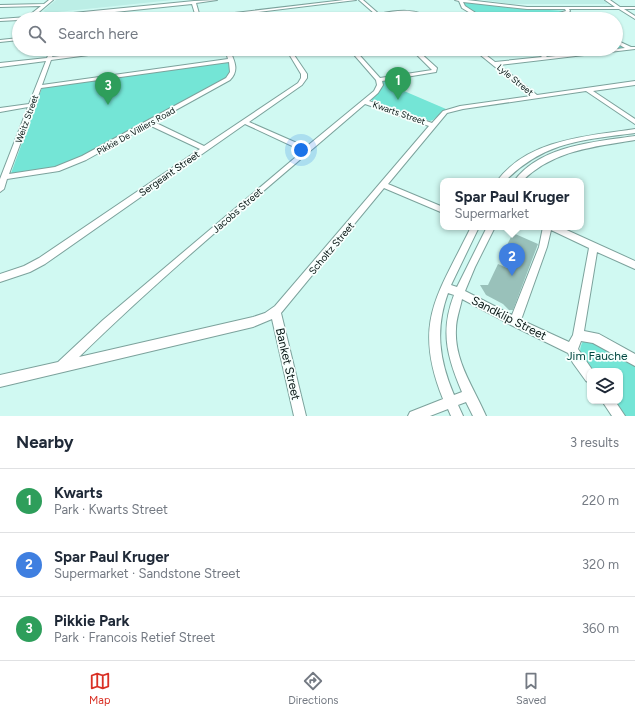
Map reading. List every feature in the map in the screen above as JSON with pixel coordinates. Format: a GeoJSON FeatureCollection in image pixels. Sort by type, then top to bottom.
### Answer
{"type":"FeatureCollection","features":[{"type":"Feature","properties":{"kind":"street"},"geometry":{"type":"LineString","coordinates":[[7,6],[15,0]]}},
{"type":"Feature","properties":{"kind":"street"},"geometry":{"type":"LineString","coordinates":[[37,12],[50,0]]}},
{"type":"Feature","properties":{"kind":"street"},"geometry":{"type":"LineString","coordinates":[[102,12],[215,0]]}},
{"type":"Feature","properties":{"kind":"street"},"geometry":{"type":"LineString","coordinates":[[250,12],[354,0]]}},
{"type":"Feature","properties":{"kind":"street"},"geometry":{"type":"LineString","coordinates":[[361,0],[374,12]]}},
{"type":"Feature","properties":{"kind":"street"},"geometry":{"type":"LineString","coordinates":[[459,0],[514,7],[635,9]]}},
{"type":"Feature","properties":{"kind":"street"},"geometry":{"type":"LineString","coordinates":[[459,0],[463,8],[470,12]]}},
{"type":"Feature","properties":{"kind":"street"},"geometry":{"type":"LineString","coordinates":[[607,0],[635,14]]}},
{"type":"Feature","properties":{"kind":"street"},"geometry":{"type":"LineString","coordinates":[[612,0],[635,18]]}},
{"type":"Feature","properties":{"kind":"street"},"geometry":{"type":"LineString","coordinates":[[194,2],[196,12]]}},
{"type":"Feature","properties":{"kind":"street"},"geometry":{"type":"LineString","coordinates":[[0,6],[45,5]]}},
{"type":"Feature","properties":{"kind":"street"},"geometry":{"type":"LineString","coordinates":[[604,8],[615,5]]}},
{"type":"Feature","properties":{"kind":"street"},"geometry":{"type":"LineString","coordinates":[[566,8],[623,9]]}},
{"type":"Feature","properties":{"kind":"street"},"geometry":{"type":"LineString","coordinates":[[566,8],[568,11],[567,12]]}},
{"type":"Feature","properties":{"kind":"street"},"geometry":{"type":"LineString","coordinates":[[610,9],[621,12]]}},
{"type":"Feature","properties":{"kind":"street"},"geometry":{"type":"LineString","coordinates":[[409,12],[420,12]]}},
{"type":"Feature","properties":{"kind":"street"},"geometry":{"type":"LineString","coordinates":[[623,12],[629,14]]}},
{"type":"Feature","properties":{"kind":"street"},"geometry":{"type":"LineString","coordinates":[[0,20],[12,19]]}},
{"type":"Feature","properties":{"kind":"street"},"geometry":{"type":"LineString","coordinates":[[0,41],[12,40]]}},
{"type":"Feature","properties":{"kind":"street"},"geometry":{"type":"LineString","coordinates":[[623,44],[633,48]]}},
{"type":"Feature","properties":{"kind":"street"},"geometry":{"type":"LineString","coordinates":[[623,49],[633,48]]}},
{"type":"Feature","properties":{"kind":"street","name":"Weitz Street"},"geometry":{"type":"LineString","coordinates":[[0,189],[6,177],[51,56]]}},
{"type":"Feature","properties":{"kind":"street"},"geometry":{"type":"LineString","coordinates":[[0,65],[73,56]]}},
{"type":"Feature","properties":{"kind":"street","name":"Pikkie De Villiers Road"},"geometry":{"type":"LineString","coordinates":[[6,177],[56,169],[74,163],[150,123],[230,77],[234,69],[230,56]]}},
{"type":"Feature","properties":{"kind":"street","name":"Sergeant Street"},"geometry":{"type":"LineString","coordinates":[[0,278],[27,269],[42,261],[303,81],[303,71],[293,56]]}},
{"type":"Feature","properties":{"kind":"street"},"geometry":{"type":"LineString","coordinates":[[357,56],[379,80],[434,71],[432,66],[421,56]]}},
{"type":"Feature","properties":{"kind":"street","name":"Lyle Street"},"geometry":{"type":"LineString","coordinates":[[484,56],[536,97]]}},
{"type":"Feature","properties":{"kind":"street"},"geometry":{"type":"LineString","coordinates":[[495,64],[564,56]]}},
{"type":"Feature","properties":{"kind":"street"},"geometry":{"type":"LineString","coordinates":[[39,87],[231,60]]}},
{"type":"Feature","properties":{"kind":"street","name":"Jacobs Street"},"geometry":{"type":"LineString","coordinates":[[60,367],[307,150],[365,102],[379,88],[379,80]]}},
{"type":"Feature","properties":{"kind":"street","name":"Scholtz Street"},"geometry":{"type":"LineString","coordinates":[[0,381],[253,322],[276,313],[433,124],[445,112],[453,109],[635,83]]}},
{"type":"Feature","properties":{"kind":"street"},"geometry":{"type":"LineString","coordinates":[[588,90],[635,122]]}},
{"type":"Feature","properties":{"kind":"street","name":"Kwarts Street"},"geometry":{"type":"LineString","coordinates":[[365,102],[433,124]]}},
{"type":"Feature","properties":{"kind":"street"},"geometry":{"type":"LineString","coordinates":[[0,110],[32,105]]}},
{"type":"Feature","properties":{"kind":"street"},"geometry":{"type":"LineString","coordinates":[[245,122],[307,150]]}},
{"type":"Feature","properties":{"kind":"street"},"geometry":{"type":"LineString","coordinates":[[150,123],[204,149]]}},
{"type":"Feature","properties":{"kind":"street"},"geometry":{"type":"LineString","coordinates":[[504,178],[518,163],[540,151],[578,140],[635,131]]}},
{"type":"Feature","properties":{"kind":"street"},"geometry":{"type":"LineString","coordinates":[[521,178],[534,166],[551,157],[586,146],[635,138]]}},
{"type":"Feature","properties":{"kind":"street"},"geometry":{"type":"LineString","coordinates":[[540,151],[551,157]]}},
{"type":"Feature","properties":{"kind":"street"},"geometry":{"type":"LineString","coordinates":[[383,185],[440,209]]}},
{"type":"Feature","properties":{"kind":"street"},"geometry":{"type":"LineString","coordinates":[[457,416],[439,372],[434,337],[440,302],[474,230]]}},
{"type":"Feature","properties":{"kind":"street"},"geometry":{"type":"LineString","coordinates":[[480,416],[469,395],[457,365],[451,340],[453,315],[460,293],[489,230]]}},
{"type":"Feature","properties":{"kind":"street"},"geometry":{"type":"LineString","coordinates":[[515,322],[543,247],[546,230]]}},
{"type":"Feature","properties":{"kind":"street"},"geometry":{"type":"LineString","coordinates":[[559,230],[635,265]]}},
{"type":"Feature","properties":{"kind":"street"},"geometry":{"type":"LineString","coordinates":[[587,373],[577,360],[572,349],[578,335],[594,246]]}},
{"type":"Feature","properties":{"kind":"street","name":"Sandklip Street"},"geometry":{"type":"LineString","coordinates":[[446,288],[460,293],[515,322],[572,349]]}},
{"type":"Feature","properties":{"kind":"street","name":"Banket Street"},"geometry":{"type":"LineString","coordinates":[[276,313],[300,416]]}},
{"type":"Feature","properties":{"kind":"street"},"geometry":{"type":"LineString","coordinates":[[578,335],[595,338],[635,360]]}},
{"type":"Feature","properties":{"kind":"street"},"geometry":{"type":"LineString","coordinates":[[85,361],[89,340]]}},
{"type":"Feature","properties":{"kind":"street"},"geometry":{"type":"LineString","coordinates":[[414,416],[469,395]]}},
{"type":"Feature","properties":{"kind":"street"},"geometry":{"type":"LineString","coordinates":[[610,404],[619,416]]}},
{"type":"Feature","properties":{"kind":"shaded area"},"geometry":{"type":"Polygon","coordinates":[[[56,0],[173,0],[58,12],[43,11],[56,0]]]}},
{"type":"Feature","properties":{"kind":"shaded area"},"geometry":{"type":"Polygon","coordinates":[[[483,0],[605,0],[609,2],[606,4],[512,4],[483,0]]]}},
{"type":"Feature","properties":{"kind":"green space"},"geometry":{"type":"Polygon","coordinates":[[[467,2],[511,8],[569,11],[473,12],[468,9],[464,3],[467,2]]]}},
{"type":"Feature","properties":{"kind":"green space"},"geometry":{"type":"Polygon","coordinates":[[[230,61],[232,76],[150,122],[58,168],[10,176],[42,88],[230,61]]]}},
{"type":"Feature","properties":{"kind":"green space"},"geometry":{"type":"Polygon","coordinates":[[[383,80],[388,80],[390,85],[446,109],[430,121],[374,103],[371,99],[381,89],[383,80]]]}},
{"type":"Feature","properties":{"kind":"green space","name":"Jim Fauche"},"geometry":{"type":"Polygon","coordinates":[[[590,339],[635,362],[635,416],[623,416],[614,404],[623,404],[623,368],[588,368],[580,353],[583,341],[590,339]]]}},
{"type":"Feature","properties":{"kind":"building"},"geometry":{"type":"Polygon","coordinates":[[[513,233],[538,244],[513,310],[509,310],[503,304],[486,295],[480,285],[488,285],[498,264],[507,268],[510,258],[502,255],[513,233]]]}},
{"type":"Feature","properties":{"kind":"place","name":"Kwarts"},"geometry":{"type":"Point","coordinates":[398,100]}},
{"type":"Feature","properties":{"kind":"place","name":"Pikkie Park"},"geometry":{"type":"Point","coordinates":[108,105]}},
{"type":"Feature","properties":{"kind":"place","name":"Spar Paul Kruger"},"geometry":{"type":"Point","coordinates":[512,276]}}]}
